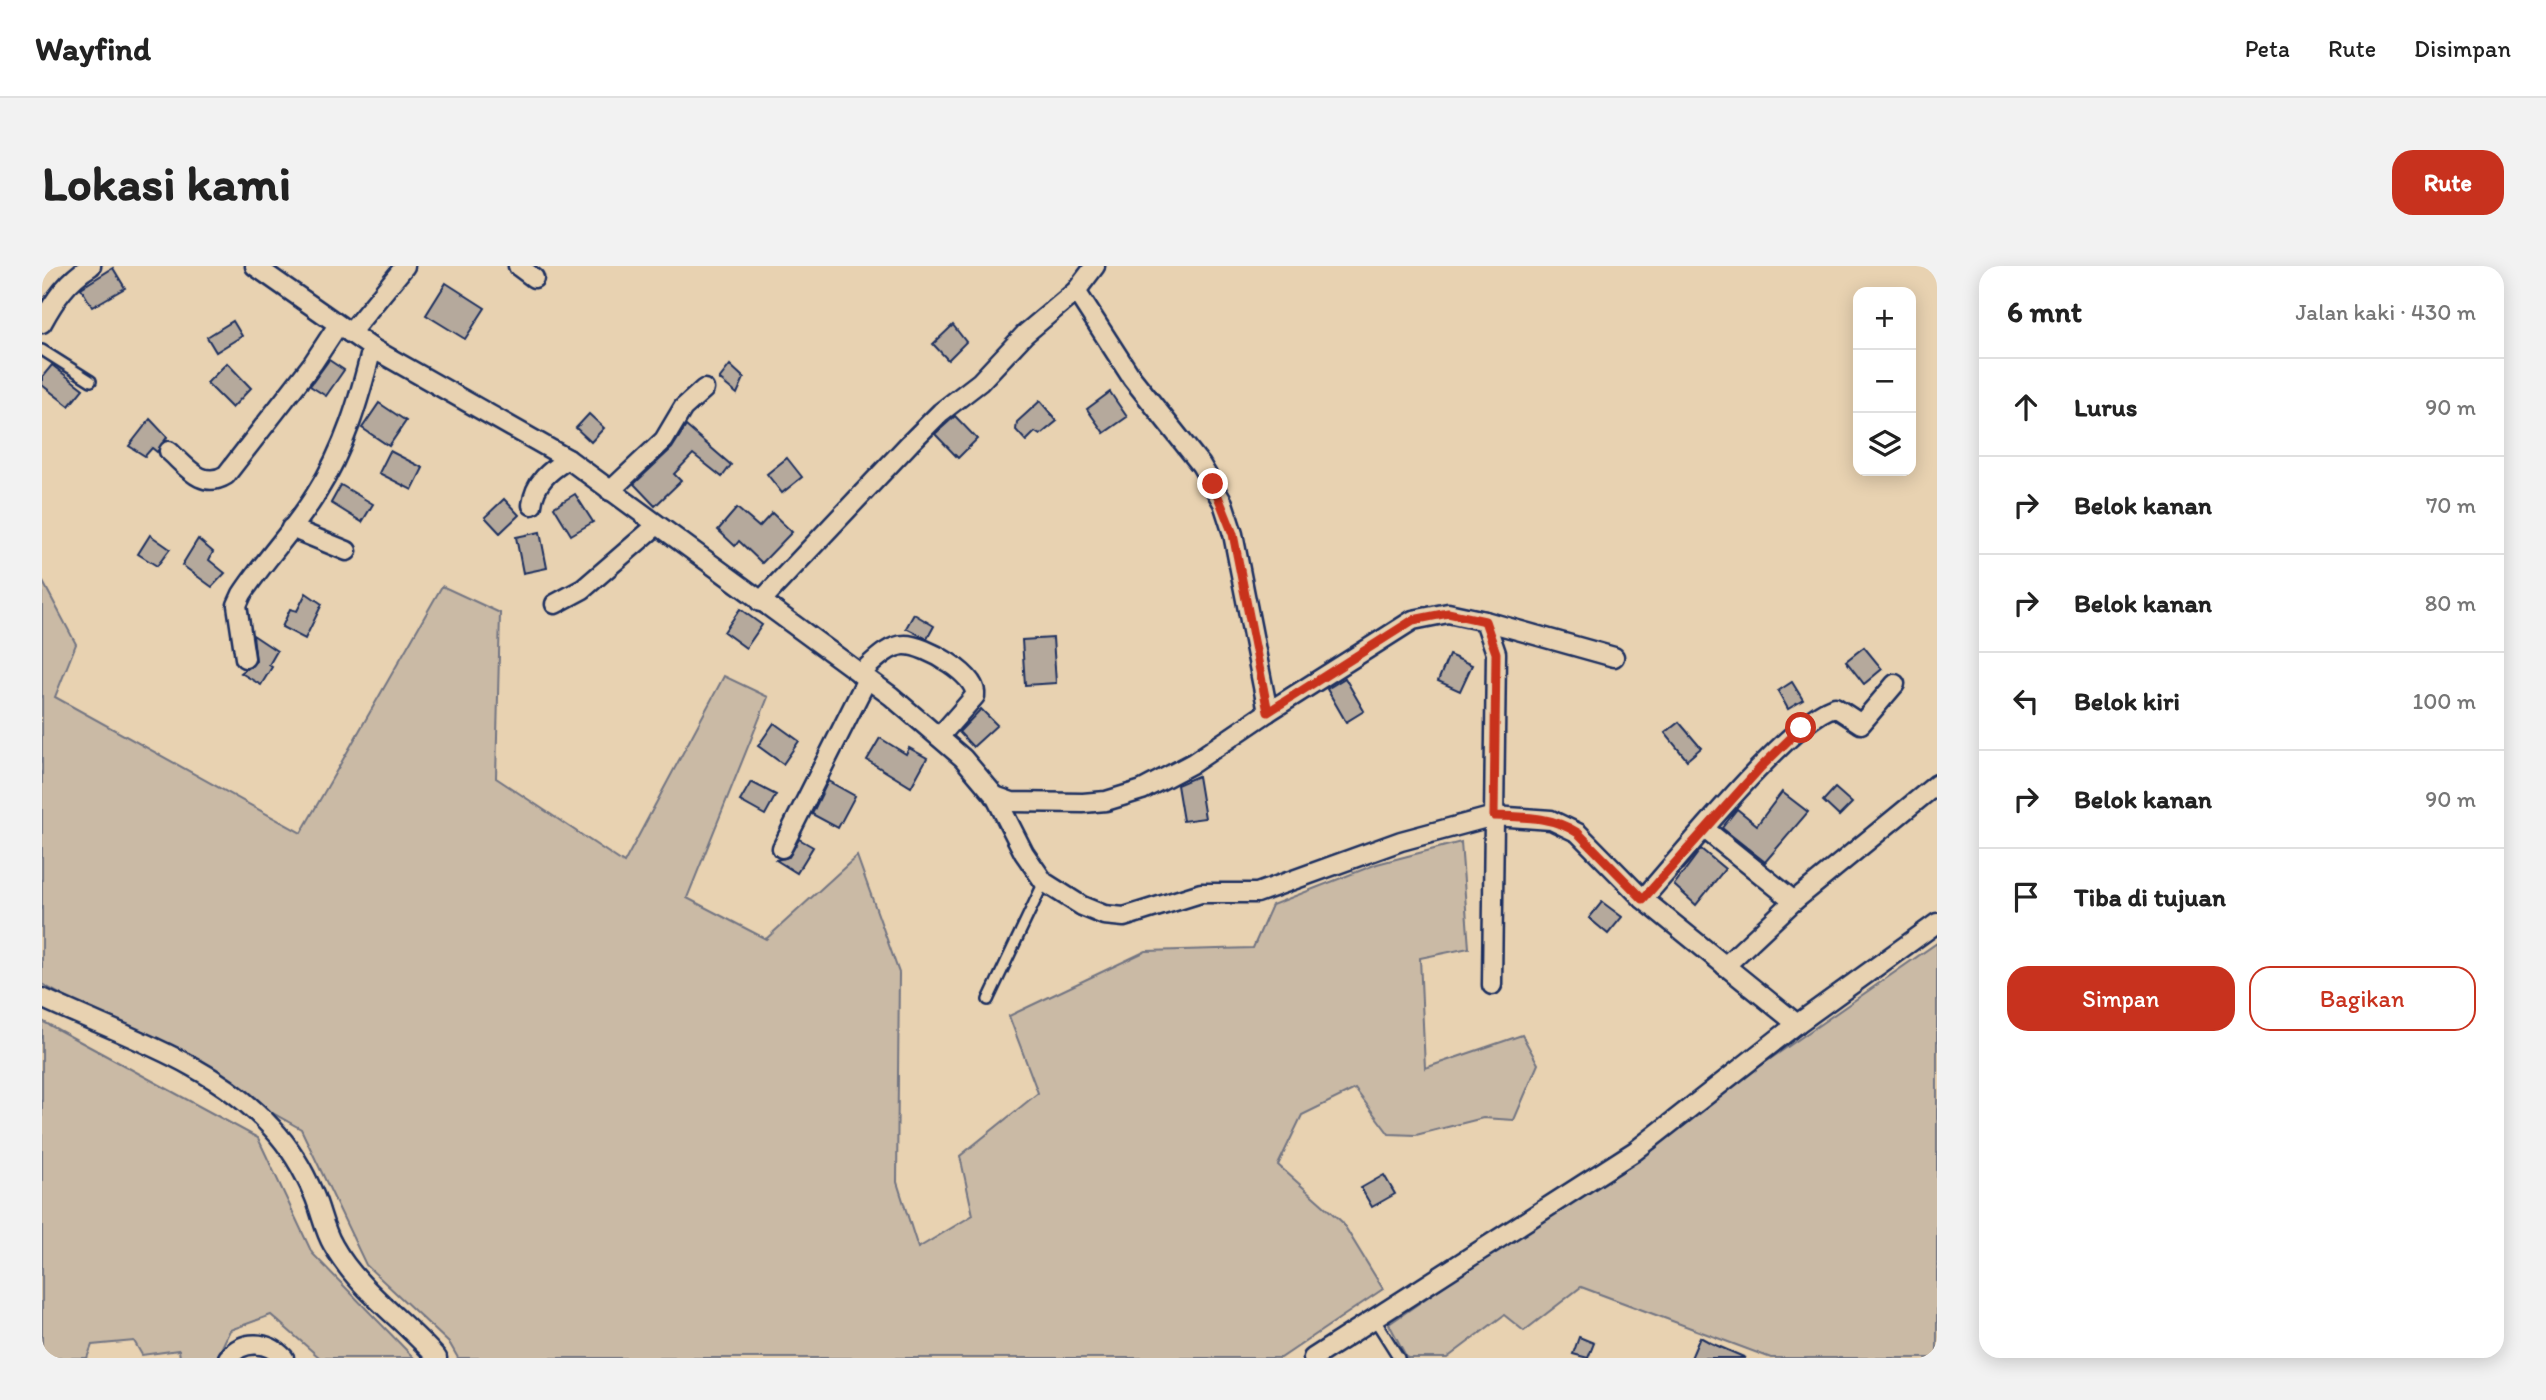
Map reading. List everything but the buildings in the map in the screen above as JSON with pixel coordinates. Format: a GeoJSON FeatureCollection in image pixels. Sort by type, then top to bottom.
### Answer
{"type":"FeatureCollection","features":[{"type":"Feature","properties":{"kind":"street"},"geometry":{"type":"LineString","coordinates":[[42,323],[71,271],[91,266]]}},
{"type":"Feature","properties":{"kind":"street"},"geometry":{"type":"LineString","coordinates":[[255,266],[372,348],[568,459],[864,676],[963,758],[995,796],[1024,853],[1044,882],[1082,906],[1104,915],[1124,917],[1201,893],[1266,891],[1401,841],[1494,816],[1536,817],[1565,825],[1595,849],[1643,899],[1797,1024]]}},
{"type":"Feature","properties":{"kind":"street"},"geometry":{"type":"LineString","coordinates":[[169,451],[203,480],[218,480],[226,475],[313,363],[405,266]]}},
{"type":"Feature","properties":{"kind":"street"},"geometry":{"type":"LineString","coordinates":[[517,266],[534,278]]}},
{"type":"Feature","properties":{"kind":"street"},"geometry":{"type":"LineString","coordinates":[[760,602],[933,420],[980,382],[1025,334],[1076,291],[1095,266]]}},
{"type":"Feature","properties":{"kind":"street"},"geometry":{"type":"LineString","coordinates":[[1076,291],[1132,378],[1201,465],[1223,503],[1233,534],[1268,712]]}},
{"type":"Feature","properties":{"kind":"street"},"geometry":{"type":"LineString","coordinates":[[245,658],[237,605],[260,566],[316,495],[344,442],[357,409],[372,348]]}},
{"type":"Feature","properties":{"kind":"street"},"geometry":{"type":"LineString","coordinates":[[610,491],[664,440],[683,408],[704,389]]}},
{"type":"Feature","properties":{"kind":"street"},"geometry":{"type":"LineString","coordinates":[[531,505],[533,495],[544,476],[568,459]]}},
{"type":"Feature","properties":{"kind":"street"},"geometry":{"type":"LineString","coordinates":[[555,604],[583,589],[656,526]]}},
{"type":"Feature","properties":{"kind":"street"},"geometry":{"type":"LineString","coordinates":[[291,528],[347,551]]}},
{"type":"Feature","properties":{"kind":"street"},"geometry":{"type":"LineString","coordinates":[[995,796],[1013,803],[1040,804],[1106,801],[1142,790],[1193,764],[1268,712],[1413,620],[1448,613],[1614,657]]}},
{"type":"Feature","properties":{"kind":"street"},"geometry":{"type":"LineString","coordinates":[[1485,621],[1496,653],[1492,985]]}},
{"type":"Feature","properties":{"kind":"street"},"geometry":{"type":"LineString","coordinates":[[782,848],[864,676],[877,658],[907,645],[936,656],[971,679],[975,696],[939,737]]}},
{"type":"Feature","properties":{"kind":"street"},"geometry":{"type":"LineString","coordinates":[[1643,899],[1801,728],[1835,707],[1861,724],[1895,684]]}},
{"type":"Feature","properties":{"kind":"street"},"geometry":{"type":"LineString","coordinates":[[1725,965],[1794,901],[1937,784]]}},
{"type":"Feature","properties":{"kind":"street"},"geometry":{"type":"LineString","coordinates":[[1706,830],[1794,901]]}},
{"type":"Feature","properties":{"kind":"street"},"geometry":{"type":"LineString","coordinates":[[1313,1358],[1624,1158],[1797,1024],[1937,923]]}},
{"type":"Feature","properties":{"kind":"street"},"geometry":{"type":"LineString","coordinates":[[42,998],[212,1077],[254,1110],[272,1127],[301,1167],[332,1245],[350,1269],[438,1358]]}},
{"type":"Feature","properties":{"kind":"street"},"geometry":{"type":"LineString","coordinates":[[228,1358],[241,1347],[252,1344],[274,1349],[284,1358]]}},
{"type":"Feature","properties":{"kind":"lane"},"geometry":{"type":"LineString","coordinates":[[42,350],[91,381]]}},
{"type":"Feature","properties":{"kind":"lane"},"geometry":{"type":"LineString","coordinates":[[988,1000],[1044,882]]}},
{"type":"Feature","properties":{"kind":"lane"},"geometry":{"type":"LineString","coordinates":[[1375,1320],[1399,1358]]}},
{"type":"Feature","properties":{"kind":"shaded area"},"geometry":{"type":"Polygon","coordinates":[[[42,580],[76,644],[55,697],[301,833],[442,586],[500,613],[496,778],[624,863],[724,676],[768,697],[687,898],[766,939],[857,856],[899,973],[897,1182],[918,1248],[973,1215],[960,1156],[1038,1093],[1009,1016],[1146,951],[1253,948],[1272,905],[1377,864],[1461,842],[1469,948],[1420,958],[1425,1068],[1522,1035],[1538,1064],[1514,1120],[1483,1118],[1416,1135],[1389,1134],[1355,1089],[1302,1115],[1278,1165],[1342,1222],[1383,1289],[1281,1358],[458,1358],[450,1344],[366,1265],[301,1129],[42,984],[42,580]]]}},
{"type":"Feature","properties":{"kind":"shaded area"},"geometry":{"type":"Polygon","coordinates":[[[1937,943],[1937,1358],[1771,1358],[1581,1287],[1524,1331],[1504,1315],[1447,1358],[1407,1358],[1389,1324],[1937,943]]]}},
{"type":"Feature","properties":{"kind":"shaded area"},"geometry":{"type":"Polygon","coordinates":[[[42,1021],[258,1138],[312,1253],[414,1358],[320,1358],[271,1315],[230,1330],[217,1358],[180,1358],[179,1350],[142,1355],[134,1341],[92,1345],[87,1358],[42,1358],[42,1021]]]}},
{"type":"Feature","properties":{"kind":"route"},"geometry":{"type":"LineString","coordinates":[[1213,484],[1223,503],[1233,534],[1268,712],[1413,620],[1448,613],[1485,621],[1496,653],[1494,816],[1536,817],[1565,825],[1578,833],[1612,865],[1643,899],[1761,767],[1801,728]]}}]}
